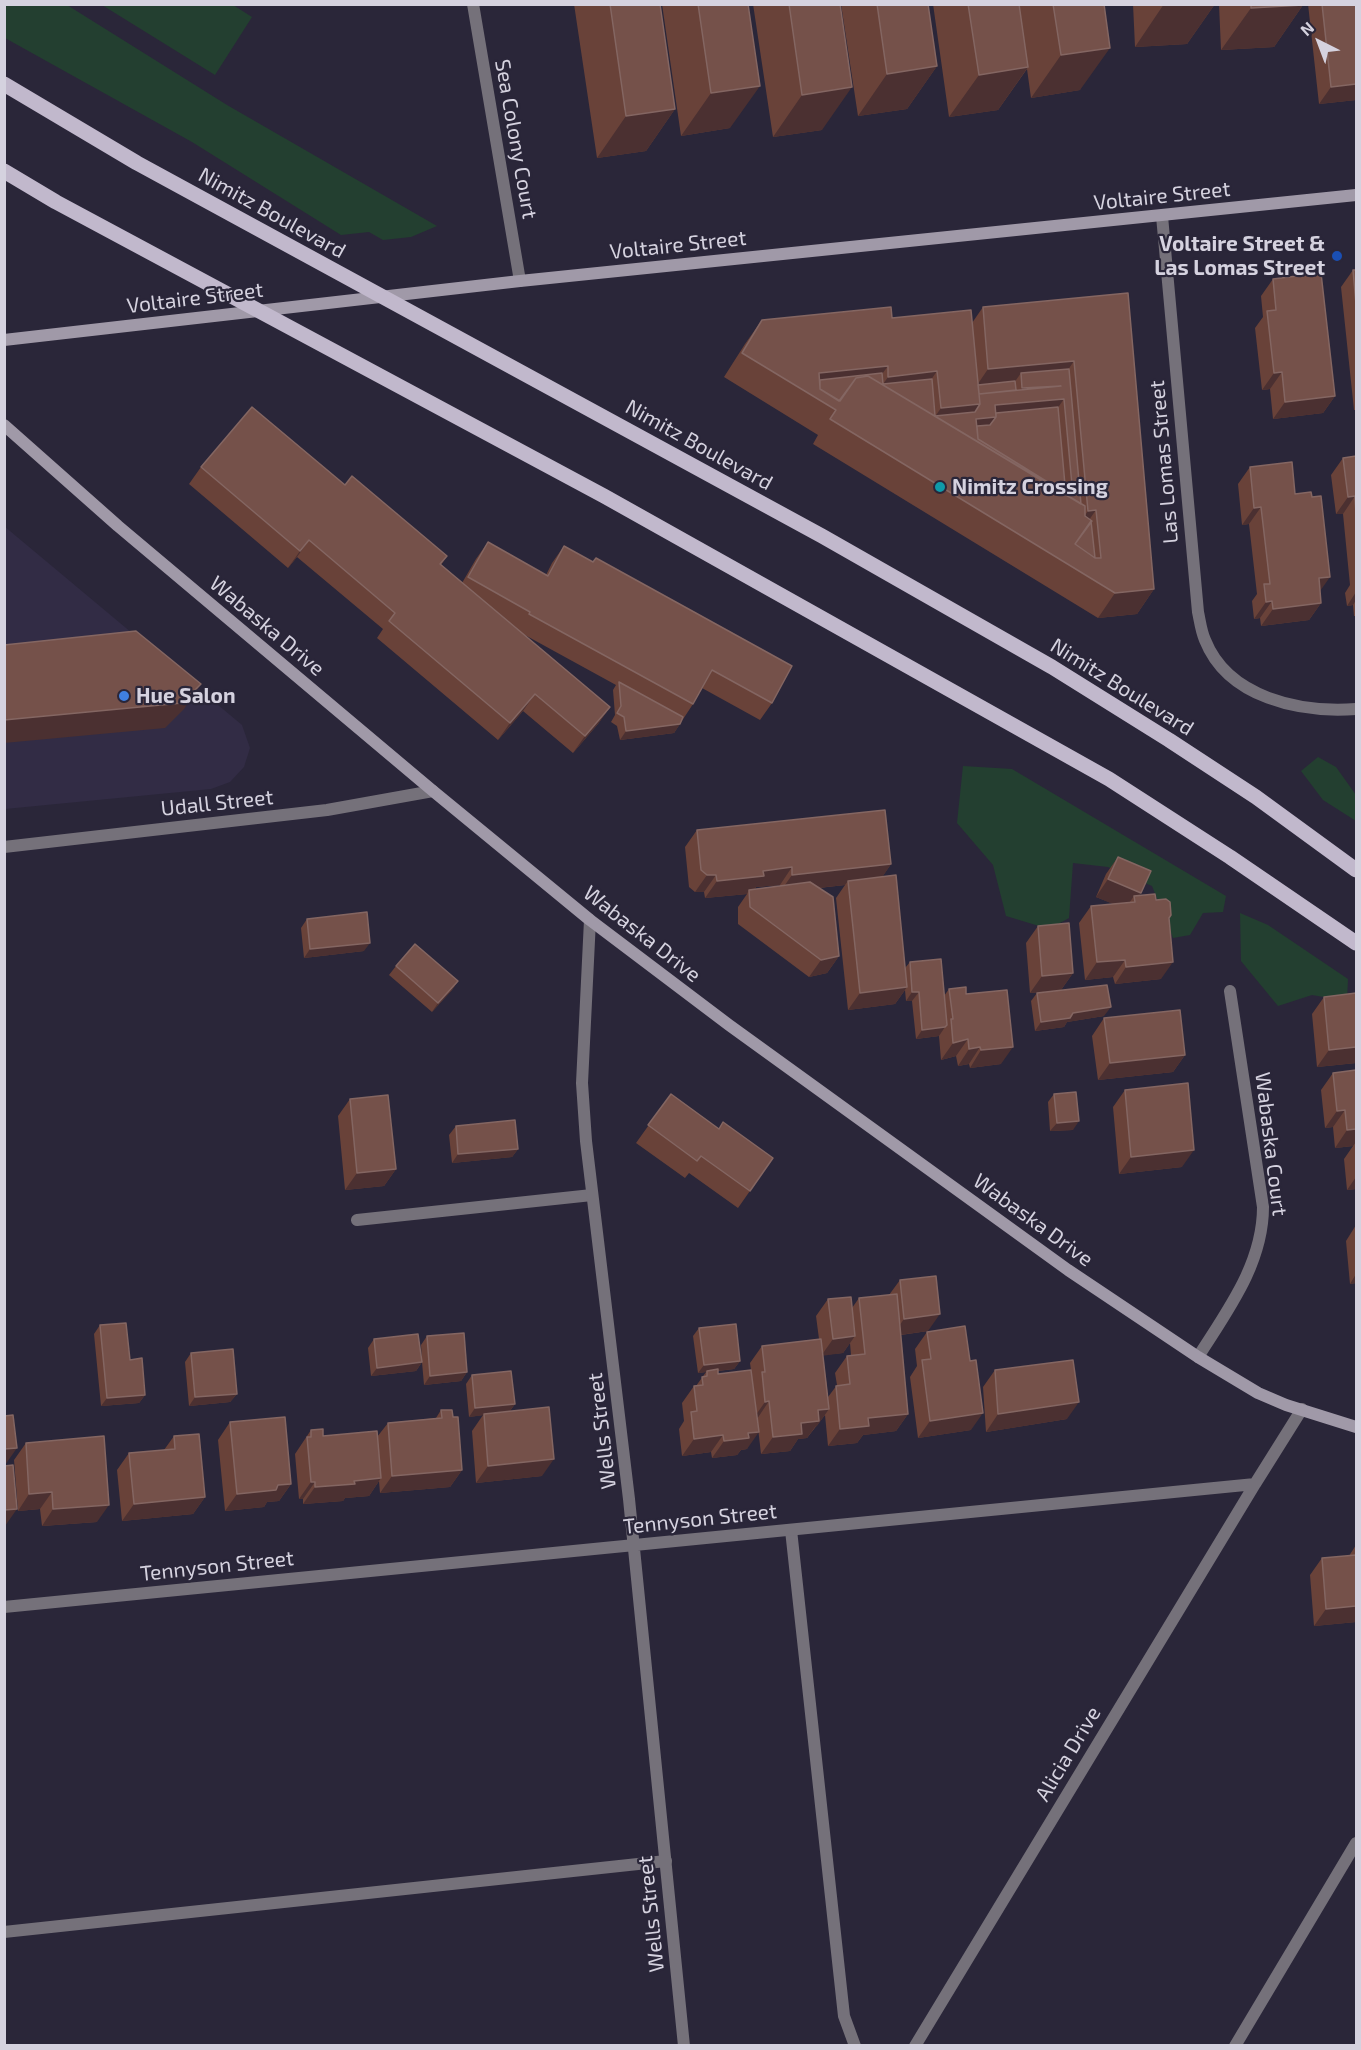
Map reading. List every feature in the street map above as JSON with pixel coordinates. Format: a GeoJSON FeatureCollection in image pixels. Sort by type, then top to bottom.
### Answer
{"type":"FeatureCollection","features":[{"type":"Feature","properties":{"kind":"main road","name":"Nimitz Boulevard"},"geometry":{"type":"LineString","coordinates":[[4,84],[137,163],[822,536],[1052,667],[1256,797],[1356,870]]}},
{"type":"Feature","properties":{"kind":"main road"},"geometry":{"type":"LineString","coordinates":[[4,171],[56,202],[604,496],[1108,779],[1221,850],[1356,943]]}},
{"type":"Feature","properties":{"kind":"main road","name":"Voltaire Street"},"geometry":{"type":"LineString","coordinates":[[4,340],[520,281],[1356,195]]}},
{"type":"Feature","properties":{"kind":"main road","name":"Wabaska Drive"},"geometry":{"type":"LineString","coordinates":[[4,425],[118,526],[590,920],[729,1025],[1068,1270],[1198,1357],[1258,1393],[1302,1410]]}},
{"type":"Feature","properties":{"kind":"main road"},"geometry":{"type":"LineString","coordinates":[[1302,1410],[1356,1427]]}},
{"type":"Feature","properties":{"kind":"street","name":"Sea Colony Court"},"geometry":{"type":"LineString","coordinates":[[473,4],[520,281]]}},
{"type":"Feature","properties":{"kind":"street","name":"Las Lomas Street"},"geometry":{"type":"LineString","coordinates":[[1162,216],[1198,612],[1205,640],[1220,666],[1245,688],[1296,706],[1324,710],[1356,709]]}},
{"type":"Feature","properties":{"kind":"street","name":"Udall Street"},"geometry":{"type":"LineString","coordinates":[[4,847],[327,810],[433,791]]}},
{"type":"Feature","properties":{"kind":"street","name":"Wells Street"},"geometry":{"type":"LineString","coordinates":[[590,920],[582,1083],[592,1195],[634,1545],[684,2046]]}},
{"type":"Feature","properties":{"kind":"street","name":"Wabaska Court"},"geometry":{"type":"LineString","coordinates":[[1198,1357],[1236,1296],[1252,1264],[1260,1243],[1263,1225],[1263,1207],[1230,992]]}},
{"type":"Feature","properties":{"kind":"street"},"geometry":{"type":"LineString","coordinates":[[357,1220],[592,1195]]}},
{"type":"Feature","properties":{"kind":"street"},"geometry":{"type":"LineString","coordinates":[[1255,1484],[1302,1410]]}},
{"type":"Feature","properties":{"kind":"street","name":"Tennyson Street"},"geometry":{"type":"LineString","coordinates":[[4,1607],[1255,1484]]}},
{"type":"Feature","properties":{"kind":"street","name":"Alicia Drive"},"geometry":{"type":"LineString","coordinates":[[915,2046],[1255,1484]]}},
{"type":"Feature","properties":{"kind":"street"},"geometry":{"type":"LineString","coordinates":[[791,1530],[844,2016],[855,2046]]}},
{"type":"Feature","properties":{"kind":"street"},"geometry":{"type":"LineString","coordinates":[[1235,2046],[1356,1844]]}},
{"type":"Feature","properties":{"kind":"street"},"geometry":{"type":"LineString","coordinates":[[4,1932],[666,1861]]}},
{"type":"Feature","properties":{"kind":"shaded area"},"geometry":{"type":"Polygon","coordinates":[[[4,526],[242,725],[250,748],[244,767],[230,782],[211,789],[5,809],[4,526]]]}},
{"type":"Feature","properties":{"kind":"green space"},"geometry":{"type":"Polygon","coordinates":[[[5,4],[67,5],[227,105],[437,226],[411,237],[383,240],[369,232],[341,235],[192,142],[5,38],[5,4]]]}},
{"type":"Feature","properties":{"kind":"green space"},"geometry":{"type":"Polygon","coordinates":[[[102,5],[233,5],[252,17],[215,75],[102,5]]]}},
{"type":"Feature","properties":{"kind":"green space"},"geometry":{"type":"Polygon","coordinates":[[[1318,757],[1336,767],[1356,795],[1356,821],[1323,800],[1301,771],[1318,757]]]}},
{"type":"Feature","properties":{"kind":"green space"},"geometry":{"type":"Polygon","coordinates":[[[963,766],[1012,769],[1226,896],[1223,912],[1203,913],[1190,935],[1173,938],[1152,886],[1108,867],[1073,863],[1069,918],[1049,929],[1006,916],[993,865],[957,823],[963,766]]]}},
{"type":"Feature","properties":{"kind":"green space"},"geometry":{"type":"Polygon","coordinates":[[[1240,913],[1268,925],[1348,979],[1347,1001],[1312,995],[1278,1006],[1241,961],[1240,913]]]}},
{"type":"Feature","properties":{"kind":"building"},"geometry":{"type":"Polygon","coordinates":[[[610,4],[660,4],[675,109],[626,116],[610,4]]]}},
{"type":"Feature","properties":{"kind":"building"},"geometry":{"type":"Polygon","coordinates":[[[698,4],[748,4],[760,86],[711,93],[698,4]]]}},
{"type":"Feature","properties":{"kind":"building"},"geometry":{"type":"Polygon","coordinates":[[[789,4],[840,4],[852,87],[802,95],[789,4]]]}},
{"type":"Feature","properties":{"kind":"building"},"geometry":{"type":"Polygon","coordinates":[[[877,4],[928,4],[937,66],[887,74],[877,4]]]}},
{"type":"Feature","properties":{"kind":"building"},"geometry":{"type":"Polygon","coordinates":[[[968,4],[1019,4],[1028,67],[979,75],[968,4]]]}},
{"type":"Feature","properties":{"kind":"building"},"geometry":{"type":"Polygon","coordinates":[[[1053,4],[1104,4],[1110,48],[1061,55],[1053,4]]]}},
{"type":"Feature","properties":{"kind":"building"},"geometry":{"type":"Polygon","coordinates":[[[1251,4],[1303,4],[1303,5],[1251,8],[1251,4]]]}},
{"type":"Feature","properties":{"kind":"building"},"geometry":{"type":"Polygon","coordinates":[[[1322,4],[1356,4],[1356,84],[1331,87],[1322,4]]]}},
{"type":"Feature","properties":{"kind":"building"},"geometry":{"type":"Polygon","coordinates":[[[1353,270],[1356,270],[1356,304],[1353,270]]]}},
{"type":"Feature","properties":{"kind":"building"},"geometry":{"type":"Polygon","coordinates":[[[1321,273],[1335,396],[1285,402],[1282,372],[1274,373],[1267,311],[1276,310],[1273,279],[1321,273]]]}},
{"type":"Feature","properties":{"kind":"building"},"geometry":{"type":"Polygon","coordinates":[[[1128,293],[1154,589],[1115,593],[830,419],[836,410],[742,353],[762,320],[891,307],[892,318],[971,310],[980,404],[941,408],[937,371],[888,377],[888,366],[819,373],[820,389],[840,401],[856,378],[868,376],[1085,506],[1085,516],[1092,521],[1075,544],[1095,558],[1101,558],[1096,510],[1088,511],[1074,361],[988,369],[983,307],[1128,293]]]}},
{"type":"Feature","properties":{"kind":"building"},"geometry":{"type":"Polygon","coordinates":[[[1069,369],[1081,504],[868,376],[856,378],[839,401],[820,389],[820,380],[882,373],[883,384],[932,379],[935,416],[975,412],[980,404],[979,394],[1061,386],[1022,388],[1021,373],[1069,369]],[[1064,399],[995,405],[996,417],[976,419],[978,439],[1054,486],[1072,485],[1064,399]]]}},
{"type":"Feature","properties":{"kind":"building"},"geometry":{"type":"Polygon","coordinates":[[[1015,381],[1016,390],[979,394],[978,385],[1015,381]]]}},
{"type":"Feature","properties":{"kind":"building"},"geometry":{"type":"Polygon","coordinates":[[[252,407],[345,485],[352,476],[447,556],[440,564],[610,707],[585,736],[535,694],[510,723],[389,621],[395,613],[309,540],[300,551],[201,467],[252,407]]]}},
{"type":"Feature","properties":{"kind":"building"},"geometry":{"type":"Polygon","coordinates":[[[1058,407],[1065,485],[1054,486],[978,439],[977,426],[990,425],[996,413],[1058,407]]]}},
{"type":"Feature","properties":{"kind":"building"},"geometry":{"type":"Polygon","coordinates":[[[1356,456],[1356,514],[1355,496],[1348,497],[1343,458],[1356,456]]]}},
{"type":"Feature","properties":{"kind":"building"},"geometry":{"type":"Polygon","coordinates":[[[1292,462],[1295,494],[1311,492],[1312,497],[1321,496],[1330,577],[1319,578],[1321,603],[1273,609],[1272,601],[1266,602],[1264,584],[1270,584],[1261,507],[1254,508],[1250,467],[1292,462]]]}},
{"type":"Feature","properties":{"kind":"building"},"geometry":{"type":"Polygon","coordinates":[[[1091,521],[1095,558],[1075,544],[1091,521]]]}},
{"type":"Feature","properties":{"kind":"building"},"geometry":{"type":"Polygon","coordinates":[[[488,542],[548,576],[564,546],[593,562],[596,558],[792,666],[772,703],[712,670],[693,704],[529,614],[530,612],[468,577],[488,542]]]}},
{"type":"Feature","properties":{"kind":"building"},"geometry":{"type":"Polygon","coordinates":[[[136,631],[201,684],[182,703],[4,720],[4,645],[136,631]]]}},
{"type":"Feature","properties":{"kind":"building"},"geometry":{"type":"Polygon","coordinates":[[[619,682],[683,717],[680,724],[626,731],[624,717],[617,713],[621,706],[619,682]]]}},
{"type":"Feature","properties":{"kind":"building"},"geometry":{"type":"Polygon","coordinates":[[[885,810],[891,864],[792,875],[792,867],[763,871],[764,876],[717,881],[716,875],[707,875],[701,870],[697,830],[885,810]]]}},
{"type":"Feature","properties":{"kind":"building"},"geometry":{"type":"Polygon","coordinates":[[[1118,857],[1151,871],[1141,893],[1108,879],[1118,857]]]}},
{"type":"Feature","properties":{"kind":"building"},"geometry":{"type":"Polygon","coordinates":[[[896,875],[907,987],[860,993],[848,881],[896,875]]]}},
{"type":"Feature","properties":{"kind":"building"},"geometry":{"type":"Polygon","coordinates":[[[810,882],[833,897],[839,956],[821,960],[750,907],[749,890],[810,882]]]}},
{"type":"Feature","properties":{"kind":"building"},"geometry":{"type":"Polygon","coordinates":[[[1155,894],[1156,900],[1166,899],[1170,902],[1173,962],[1126,967],[1125,960],[1097,962],[1091,906],[1135,902],[1134,896],[1155,894]]]}},
{"type":"Feature","properties":{"kind":"building"},"geometry":{"type":"Polygon","coordinates":[[[367,912],[370,943],[310,949],[307,919],[367,912]]]}},
{"type":"Feature","properties":{"kind":"building"},"geometry":{"type":"Polygon","coordinates":[[[1069,923],[1073,973],[1042,976],[1038,926],[1069,923]]]}},
{"type":"Feature","properties":{"kind":"building"},"geometry":{"type":"Polygon","coordinates":[[[415,944],[458,981],[438,1003],[396,966],[415,944]]]}},
{"type":"Feature","properties":{"kind":"building"},"geometry":{"type":"Polygon","coordinates":[[[941,959],[947,1025],[922,1030],[919,992],[912,992],[910,962],[941,959]]]}},
{"type":"Feature","properties":{"kind":"building"},"geometry":{"type":"Polygon","coordinates":[[[1107,985],[1111,1007],[1073,1013],[1070,1018],[1041,1022],[1037,993],[1107,985]]]}},
{"type":"Feature","properties":{"kind":"building"},"geometry":{"type":"Polygon","coordinates":[[[966,987],[966,994],[1007,990],[1013,1047],[981,1050],[980,1047],[969,1049],[968,1039],[953,1043],[949,989],[966,987]]]}},
{"type":"Feature","properties":{"kind":"building"},"geometry":{"type":"Polygon","coordinates":[[[1356,993],[1356,1047],[1329,1050],[1324,997],[1356,993]]]}},
{"type":"Feature","properties":{"kind":"building"},"geometry":{"type":"Polygon","coordinates":[[[1180,1010],[1185,1055],[1110,1063],[1104,1018],[1180,1010]]]}},
{"type":"Feature","properties":{"kind":"building"},"geometry":{"type":"Polygon","coordinates":[[[1356,1070],[1356,1129],[1347,1130],[1345,1110],[1337,1111],[1333,1073],[1356,1070]]]}},
{"type":"Feature","properties":{"kind":"building"},"geometry":{"type":"Polygon","coordinates":[[[1188,1083],[1194,1150],[1131,1157],[1125,1090],[1188,1083]]]}},
{"type":"Feature","properties":{"kind":"building"},"geometry":{"type":"Polygon","coordinates":[[[1076,1092],[1079,1121],[1057,1123],[1054,1094],[1076,1092]]]}},
{"type":"Feature","properties":{"kind":"building"},"geometry":{"type":"Polygon","coordinates":[[[671,1094],[719,1129],[723,1122],[773,1158],[750,1191],[701,1156],[697,1161],[648,1125],[671,1094]]]}},
{"type":"Feature","properties":{"kind":"building"},"geometry":{"type":"Polygon","coordinates":[[[388,1095],[396,1169],[357,1173],[350,1099],[388,1095]]]}},
{"type":"Feature","properties":{"kind":"building"},"geometry":{"type":"Polygon","coordinates":[[[515,1120],[518,1149],[458,1154],[456,1126],[515,1120]]]}},
{"type":"Feature","properties":{"kind":"building"},"geometry":{"type":"Polygon","coordinates":[[[936,1276],[940,1314],[904,1319],[900,1280],[936,1276]]]}},
{"type":"Feature","properties":{"kind":"building"},"geometry":{"type":"Polygon","coordinates":[[[897,1294],[908,1414],[868,1418],[869,1426],[840,1429],[836,1386],[850,1384],[847,1356],[865,1354],[859,1298],[897,1294]]]}},
{"type":"Feature","properties":{"kind":"building"},"geometry":{"type":"Polygon","coordinates":[[[851,1297],[855,1336],[833,1339],[828,1299],[851,1297]]]}},
{"type":"Feature","properties":{"kind":"building"},"geometry":{"type":"Polygon","coordinates":[[[126,1323],[130,1360],[142,1358],[145,1395],[107,1398],[100,1325],[126,1323]]]}},
{"type":"Feature","properties":{"kind":"building"},"geometry":{"type":"Polygon","coordinates":[[[736,1324],[740,1361],[704,1365],[699,1328],[736,1324]]]}},
{"type":"Feature","properties":{"kind":"building"},"geometry":{"type":"Polygon","coordinates":[[[965,1326],[970,1361],[976,1360],[983,1413],[930,1421],[922,1360],[931,1359],[927,1332],[965,1326]]]}},
{"type":"Feature","properties":{"kind":"building"},"geometry":{"type":"Polygon","coordinates":[[[464,1333],[467,1372],[430,1376],[427,1336],[464,1333]]]}},
{"type":"Feature","properties":{"kind":"building"},"geometry":{"type":"Polygon","coordinates":[[[418,1334],[422,1362],[377,1368],[374,1339],[418,1334]]]}},
{"type":"Feature","properties":{"kind":"building"},"geometry":{"type":"Polygon","coordinates":[[[821,1339],[829,1409],[818,1410],[819,1421],[801,1423],[802,1434],[773,1437],[769,1401],[765,1402],[762,1346],[821,1339]]]}},
{"type":"Feature","properties":{"kind":"building"},"geometry":{"type":"Polygon","coordinates":[[[233,1349],[237,1394],[195,1397],[191,1353],[233,1349]]]}},
{"type":"Feature","properties":{"kind":"building"},"geometry":{"type":"Polygon","coordinates":[[[1073,1360],[1079,1402],[998,1414],[995,1370],[1073,1360]]]}},
{"type":"Feature","properties":{"kind":"building"},"geometry":{"type":"Polygon","coordinates":[[[718,1369],[718,1374],[751,1370],[759,1432],[748,1433],[749,1438],[724,1441],[723,1435],[694,1439],[691,1412],[697,1411],[694,1386],[703,1385],[702,1377],[707,1376],[707,1371],[718,1369]]]}},
{"type":"Feature","properties":{"kind":"building"},"geometry":{"type":"Polygon","coordinates":[[[511,1371],[515,1404],[475,1408],[472,1375],[511,1371]]]}},
{"type":"Feature","properties":{"kind":"building"},"geometry":{"type":"Polygon","coordinates":[[[549,1407],[554,1459],[488,1466],[484,1414],[549,1407]]]}},
{"type":"Feature","properties":{"kind":"building"},"geometry":{"type":"Polygon","coordinates":[[[441,1410],[452,1410],[453,1417],[458,1417],[462,1470],[392,1476],[388,1423],[442,1418],[441,1410]]]}},
{"type":"Feature","properties":{"kind":"building"},"geometry":{"type":"Polygon","coordinates":[[[13,1415],[17,1448],[4,1449],[4,1416],[13,1415]]]}},
{"type":"Feature","properties":{"kind":"building"},"geometry":{"type":"Polygon","coordinates":[[[285,1417],[291,1484],[278,1485],[276,1490],[237,1494],[230,1422],[285,1417]]]}},
{"type":"Feature","properties":{"kind":"building"},"geometry":{"type":"Polygon","coordinates":[[[323,1429],[323,1436],[377,1431],[381,1478],[354,1481],[355,1484],[315,1487],[315,1482],[311,1482],[307,1437],[311,1437],[311,1430],[323,1429]]]}},
{"type":"Feature","properties":{"kind":"building"},"geometry":{"type":"Polygon","coordinates":[[[199,1434],[205,1497],[134,1504],[129,1453],[175,1449],[174,1436],[199,1434]]]}},
{"type":"Feature","properties":{"kind":"building"},"geometry":{"type":"Polygon","coordinates":[[[104,1436],[109,1505],[53,1509],[52,1492],[29,1494],[26,1443],[104,1436]]]}},
{"type":"Feature","properties":{"kind":"building"},"geometry":{"type":"Polygon","coordinates":[[[13,1465],[17,1509],[4,1510],[4,1466],[13,1465]]]}},
{"type":"Feature","properties":{"kind":"building"},"geometry":{"type":"Polygon","coordinates":[[[1356,1555],[1356,1606],[1326,1609],[1322,1558],[1356,1555]]]}},
{"type":"Feature","properties":{"kind":"place","name":"Voltaire Street & Las Lomas Street"},"geometry":{"type":"Point","coordinates":[1337,256]}},
{"type":"Feature","properties":{"kind":"place","name":"Nimitz Crossing"},"geometry":{"type":"Point","coordinates":[940,487]}},
{"type":"Feature","properties":{"kind":"place","name":"Hue Salon"},"geometry":{"type":"Point","coordinates":[124,696]}}]}
